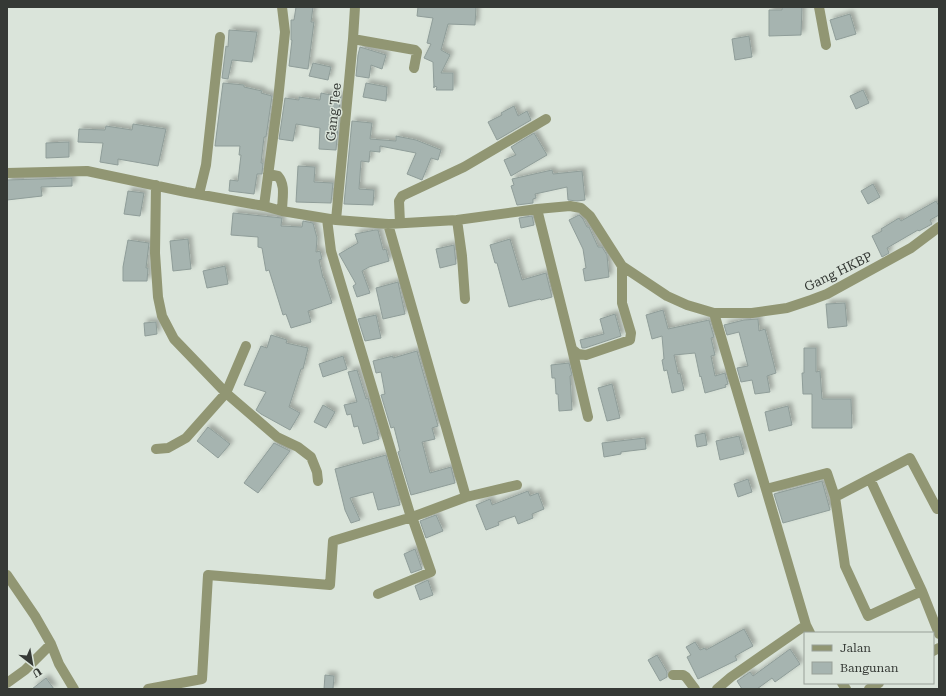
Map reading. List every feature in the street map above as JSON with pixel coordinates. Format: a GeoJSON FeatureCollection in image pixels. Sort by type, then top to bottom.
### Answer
{"type":"FeatureCollection","features":[{"type":"Feature","properties":{"kind":"street"},"geometry":{"type":"LineString","coordinates":[[264,206],[278,100],[284,32],[282,7]]}},
{"type":"Feature","properties":{"kind":"street","name":"Gang Tee"},"geometry":{"type":"LineString","coordinates":[[355,7],[353,39],[331,219],[331,251],[407,506],[412,516],[431,572],[378,594]]}},
{"type":"Feature","properties":{"kind":"street"},"geometry":{"type":"LineString","coordinates":[[819,7],[826,44]]}},
{"type":"Feature","properties":{"kind":"street"},"geometry":{"type":"LineString","coordinates":[[199,194],[206,165],[220,37]]}},
{"type":"Feature","properties":{"kind":"street"},"geometry":{"type":"LineString","coordinates":[[353,39],[415,50],[418,54],[414,68]]}},
{"type":"Feature","properties":{"kind":"street"},"geometry":{"type":"LineString","coordinates":[[400,224],[399,201],[402,196],[464,167],[546,119]]}},
{"type":"Feature","properties":{"kind":"street"},"geometry":{"type":"LineString","coordinates":[[7,173],[87,171],[264,206],[282,211],[331,219],[388,224],[457,220],[570,206],[582,208],[590,216],[622,266],[622,303],[631,333],[630,340],[586,355],[578,354],[572,349]]}},
{"type":"Feature","properties":{"kind":"street"},"geometry":{"type":"LineString","coordinates":[[268,174],[278,176],[283,186],[282,211]]}},
{"type":"Feature","properties":{"kind":"street"},"geometry":{"type":"LineString","coordinates":[[156,185],[155,253],[158,297],[162,316],[174,339],[226,393],[277,438],[308,454],[315,465],[318,481]]}},
{"type":"Feature","properties":{"kind":"street"},"geometry":{"type":"LineString","coordinates":[[537,209],[588,417]]}},
{"type":"Feature","properties":{"kind":"street"},"geometry":{"type":"LineString","coordinates":[[457,220],[462,256],[465,299]]}},
{"type":"Feature","properties":{"kind":"street"},"geometry":{"type":"LineString","coordinates":[[388,224],[466,497]]}},
{"type":"Feature","properties":{"kind":"street","name":"Gang HKBP"},"geometry":{"type":"LineString","coordinates":[[622,266],[667,296],[687,305],[714,313],[752,313],[787,308],[827,294],[911,248],[939,227]]}},
{"type":"Feature","properties":{"kind":"street"},"geometry":{"type":"LineString","coordinates":[[714,313],[808,629],[731,677],[717,689]]}},
{"type":"Feature","properties":{"kind":"street"},"geometry":{"type":"LineString","coordinates":[[156,449],[168,448],[186,438],[226,393],[246,346]]}},
{"type":"Feature","properties":{"kind":"street"},"geometry":{"type":"LineString","coordinates":[[835,497],[910,458],[937,509],[939,508]]}},
{"type":"Feature","properties":{"kind":"street"},"geometry":{"type":"LineString","coordinates":[[766,489],[827,473],[835,497],[845,566],[868,616],[922,591]]}},
{"type":"Feature","properties":{"kind":"street"},"geometry":{"type":"LineString","coordinates":[[870,479],[922,591],[939,634]]}},
{"type":"Feature","properties":{"kind":"street"},"geometry":{"type":"LineString","coordinates":[[148,689],[202,679],[208,575],[330,585],[334,541],[415,516],[466,497],[517,485]]}},
{"type":"Feature","properties":{"kind":"street"},"geometry":{"type":"LineString","coordinates":[[7,575],[52,644],[59,664],[74,689]]}},
{"type":"Feature","properties":{"kind":"street"},"geometry":{"type":"LineString","coordinates":[[7,683],[25,670],[52,644]]}},
{"type":"Feature","properties":{"kind":"street"},"geometry":{"type":"LineString","coordinates":[[673,675],[683,675],[695,689]]}},
{"type":"Feature","properties":{"kind":"building"},"geometry":{"type":"Polygon","coordinates":[[[296,7],[313,7],[311,22],[314,22],[308,69],[289,66],[292,40],[291,20],[294,20],[296,7]]]}},
{"type":"Feature","properties":{"kind":"building"},"geometry":{"type":"Polygon","coordinates":[[[418,7],[476,7],[475,25],[448,24],[441,50],[450,55],[441,73],[453,73],[453,90],[436,90],[437,87],[434,86],[434,88],[433,62],[424,58],[431,44],[427,43],[433,18],[417,16],[418,7]]]}},
{"type":"Feature","properties":{"kind":"building"},"geometry":{"type":"Polygon","coordinates":[[[782,7],[802,7],[801,35],[769,36],[769,10],[782,10],[782,7]]]}},
{"type":"Feature","properties":{"kind":"building"},"geometry":{"type":"Polygon","coordinates":[[[850,14],[856,34],[836,40],[830,20],[850,14]]]}},
{"type":"Feature","properties":{"kind":"building"},"geometry":{"type":"Polygon","coordinates":[[[229,30],[257,32],[252,62],[232,60],[228,79],[222,78],[226,46],[228,47],[229,30]]]}},
{"type":"Feature","properties":{"kind":"building"},"geometry":{"type":"Polygon","coordinates":[[[749,36],[752,57],[735,60],[732,39],[749,36]]]}},
{"type":"Feature","properties":{"kind":"building"},"geometry":{"type":"Polygon","coordinates":[[[360,47],[386,55],[382,69],[371,65],[369,78],[356,76],[360,47]]]}},
{"type":"Feature","properties":{"kind":"building"},"geometry":{"type":"Polygon","coordinates":[[[313,63],[331,67],[328,80],[309,76],[313,63]]]}},
{"type":"Feature","properties":{"kind":"building"},"geometry":{"type":"Polygon","coordinates":[[[223,83],[244,85],[244,87],[262,91],[261,93],[272,96],[266,137],[264,137],[261,163],[263,163],[262,174],[257,174],[254,194],[229,191],[230,180],[238,181],[241,155],[239,155],[240,146],[215,146],[223,83]]]}},
{"type":"Feature","properties":{"kind":"building"},"geometry":{"type":"Polygon","coordinates":[[[366,83],[387,87],[386,101],[363,97],[366,83]]]}},
{"type":"Feature","properties":{"kind":"building"},"geometry":{"type":"Polygon","coordinates":[[[863,90],[869,103],[856,109],[850,96],[863,90]]]}},
{"type":"Feature","properties":{"kind":"building"},"geometry":{"type":"Polygon","coordinates":[[[321,93],[341,97],[338,114],[336,150],[319,149],[320,128],[296,124],[293,141],[279,139],[285,98],[299,100],[299,97],[320,100],[321,93]]]}},
{"type":"Feature","properties":{"kind":"building"},"geometry":{"type":"Polygon","coordinates":[[[514,106],[518,116],[527,111],[531,120],[497,140],[488,122],[502,115],[501,113],[514,106]]]}},
{"type":"Feature","properties":{"kind":"building"},"geometry":{"type":"Polygon","coordinates":[[[352,121],[372,123],[370,139],[396,141],[396,136],[416,140],[441,150],[438,160],[431,158],[422,180],[407,174],[416,153],[380,146],[380,152],[370,151],[369,162],[361,161],[359,189],[374,190],[373,205],[344,204],[352,121]]]}},
{"type":"Feature","properties":{"kind":"building"},"geometry":{"type":"Polygon","coordinates":[[[133,124],[166,129],[158,166],[118,159],[118,165],[100,162],[103,143],[78,142],[79,129],[105,130],[106,126],[132,130],[133,124]]]}},
{"type":"Feature","properties":{"kind":"building"},"geometry":{"type":"Polygon","coordinates":[[[534,133],[547,155],[511,176],[504,160],[516,155],[511,147],[534,133]]]}},
{"type":"Feature","properties":{"kind":"building"},"geometry":{"type":"Polygon","coordinates":[[[69,142],[69,157],[46,158],[46,143],[69,142]]]}},
{"type":"Feature","properties":{"kind":"building"},"geometry":{"type":"Polygon","coordinates":[[[298,166],[315,167],[314,182],[333,183],[331,203],[296,202],[298,166]]]}},
{"type":"Feature","properties":{"kind":"building"},"geometry":{"type":"Polygon","coordinates":[[[552,170],[553,174],[582,171],[585,200],[568,200],[567,187],[535,194],[536,198],[533,199],[533,203],[517,205],[511,186],[514,185],[512,179],[552,170]]]}},
{"type":"Feature","properties":{"kind":"building"},"geometry":{"type":"Polygon","coordinates":[[[72,178],[72,186],[41,187],[42,196],[7,200],[7,180],[72,178]]]}},
{"type":"Feature","properties":{"kind":"building"},"geometry":{"type":"Polygon","coordinates":[[[873,184],[880,197],[868,204],[861,191],[873,184]]]}},
{"type":"Feature","properties":{"kind":"building"},"geometry":{"type":"Polygon","coordinates":[[[128,191],[144,193],[140,216],[124,214],[128,191]]]}},
{"type":"Feature","properties":{"kind":"building"},"geometry":{"type":"Polygon","coordinates":[[[936,201],[939,206],[939,215],[930,220],[932,224],[919,231],[918,230],[887,248],[889,253],[882,257],[872,236],[882,231],[881,229],[899,218],[901,221],[936,201]]]}},
{"type":"Feature","properties":{"kind":"building"},"geometry":{"type":"Polygon","coordinates":[[[233,213],[282,218],[281,226],[302,227],[303,221],[313,223],[317,238],[316,252],[320,251],[322,259],[319,260],[323,278],[332,303],[308,311],[311,322],[291,328],[286,314],[283,315],[269,270],[266,271],[262,248],[258,247],[258,237],[231,235],[233,213]]]}},
{"type":"Feature","properties":{"kind":"building"},"geometry":{"type":"Polygon","coordinates":[[[579,215],[587,227],[589,227],[598,247],[602,247],[607,255],[609,277],[585,281],[583,269],[586,268],[583,249],[569,220],[579,215]]]}},
{"type":"Feature","properties":{"kind":"building"},"geometry":{"type":"Polygon","coordinates":[[[532,216],[534,225],[521,228],[519,218],[532,216]]]}},
{"type":"Feature","properties":{"kind":"building"},"geometry":{"type":"Polygon","coordinates":[[[378,230],[383,250],[386,249],[389,261],[369,267],[362,271],[370,293],[357,297],[353,286],[356,284],[339,254],[358,243],[355,234],[378,230]]]}},
{"type":"Feature","properties":{"kind":"building"},"geometry":{"type":"Polygon","coordinates":[[[188,239],[191,269],[173,271],[170,241],[188,239]]]}},
{"type":"Feature","properties":{"kind":"building"},"geometry":{"type":"Polygon","coordinates":[[[510,239],[522,280],[546,273],[552,297],[509,307],[497,263],[495,263],[490,245],[510,239]]]}},
{"type":"Feature","properties":{"kind":"building"},"geometry":{"type":"Polygon","coordinates":[[[128,240],[149,243],[146,268],[148,268],[147,281],[123,281],[123,267],[128,240]]]}},
{"type":"Feature","properties":{"kind":"building"},"geometry":{"type":"Polygon","coordinates":[[[454,245],[456,264],[440,268],[436,249],[454,245]]]}},
{"type":"Feature","properties":{"kind":"building"},"geometry":{"type":"Polygon","coordinates":[[[225,266],[228,284],[207,288],[203,271],[225,266]]]}},
{"type":"Feature","properties":{"kind":"building"},"geometry":{"type":"Polygon","coordinates":[[[398,282],[405,314],[383,319],[376,288],[398,282]]]}},
{"type":"Feature","properties":{"kind":"building"},"geometry":{"type":"Polygon","coordinates":[[[845,303],[847,326],[828,328],[826,304],[845,303]]]}},
{"type":"Feature","properties":{"kind":"building"},"geometry":{"type":"Polygon","coordinates":[[[663,310],[668,329],[709,320],[714,337],[711,338],[715,355],[711,356],[715,376],[725,373],[728,384],[725,385],[726,387],[705,393],[695,353],[674,355],[678,374],[680,373],[684,390],[672,393],[667,370],[664,371],[662,360],[664,359],[662,336],[652,339],[646,315],[663,310]]]}},
{"type":"Feature","properties":{"kind":"building"},"geometry":{"type":"Polygon","coordinates":[[[615,314],[621,336],[582,348],[580,340],[604,334],[600,319],[615,314]]]}},
{"type":"Feature","properties":{"kind":"building"},"geometry":{"type":"Polygon","coordinates":[[[376,315],[381,338],[365,341],[358,319],[376,315]]]}},
{"type":"Feature","properties":{"kind":"building"},"geometry":{"type":"Polygon","coordinates":[[[758,319],[759,331],[765,329],[776,373],[767,376],[770,392],[755,394],[752,380],[741,382],[737,368],[748,366],[739,332],[727,335],[724,325],[744,320],[758,319]]]}},
{"type":"Feature","properties":{"kind":"building"},"geometry":{"type":"Polygon","coordinates":[[[156,322],[157,334],[145,336],[144,323],[156,322]]]}},
{"type":"Feature","properties":{"kind":"building"},"geometry":{"type":"Polygon","coordinates":[[[271,335],[287,340],[286,343],[308,348],[303,369],[301,369],[289,407],[300,413],[290,430],[256,410],[266,392],[244,385],[261,346],[267,348],[271,335]]]}},
{"type":"Feature","properties":{"kind":"building"},"geometry":{"type":"Polygon","coordinates":[[[804,348],[816,348],[816,372],[820,371],[822,399],[851,399],[852,428],[812,428],[812,394],[803,394],[802,373],[804,373],[804,348]]]}},
{"type":"Feature","properties":{"kind":"building"},"geometry":{"type":"Polygon","coordinates":[[[417,351],[438,426],[432,428],[435,439],[422,442],[430,473],[451,467],[455,483],[411,495],[398,452],[400,451],[394,427],[391,428],[381,395],[385,394],[381,372],[376,373],[373,361],[393,356],[393,358],[417,351]]]}},
{"type":"Feature","properties":{"kind":"building"},"geometry":{"type":"Polygon","coordinates":[[[343,356],[347,369],[323,377],[319,364],[343,356]]]}},
{"type":"Feature","properties":{"kind":"building"},"geometry":{"type":"Polygon","coordinates":[[[569,363],[572,375],[570,376],[572,410],[559,411],[558,394],[556,394],[555,378],[552,378],[551,365],[569,363]]]}},
{"type":"Feature","properties":{"kind":"building"},"geometry":{"type":"Polygon","coordinates":[[[357,370],[366,399],[368,398],[379,439],[363,444],[358,426],[354,427],[351,414],[347,415],[344,405],[357,402],[348,372],[357,370]]]}},
{"type":"Feature","properties":{"kind":"building"},"geometry":{"type":"Polygon","coordinates":[[[612,384],[620,418],[607,421],[598,388],[612,384]]]}},
{"type":"Feature","properties":{"kind":"building"},"geometry":{"type":"Polygon","coordinates":[[[323,405],[335,412],[326,428],[314,422],[323,405]]]}},
{"type":"Feature","properties":{"kind":"building"},"geometry":{"type":"Polygon","coordinates":[[[788,406],[792,425],[769,431],[765,412],[788,406]]]}},
{"type":"Feature","properties":{"kind":"building"},"geometry":{"type":"Polygon","coordinates":[[[208,427],[230,444],[218,458],[197,441],[208,427]]]}},
{"type":"Feature","properties":{"kind":"building"},"geometry":{"type":"Polygon","coordinates":[[[705,433],[707,445],[697,447],[695,435],[705,433]]]}},
{"type":"Feature","properties":{"kind":"building"},"geometry":{"type":"Polygon","coordinates":[[[739,436],[744,454],[720,460],[716,441],[739,436]]]}},
{"type":"Feature","properties":{"kind":"building"},"geometry":{"type":"Polygon","coordinates":[[[645,438],[646,449],[621,452],[621,454],[604,457],[602,443],[645,438]]]}},
{"type":"Feature","properties":{"kind":"building"},"geometry":{"type":"Polygon","coordinates":[[[274,443],[290,451],[258,493],[244,483],[274,443]]]}},
{"type":"Feature","properties":{"kind":"building"},"geometry":{"type":"Polygon","coordinates":[[[386,455],[400,505],[378,510],[373,492],[350,498],[360,520],[351,523],[345,510],[335,469],[386,455]]]}},
{"type":"Feature","properties":{"kind":"building"},"geometry":{"type":"Polygon","coordinates":[[[748,479],[752,492],[738,497],[734,484],[748,479]]]}},
{"type":"Feature","properties":{"kind":"building"},"geometry":{"type":"Polygon","coordinates":[[[822,481],[830,510],[783,523],[774,494],[822,481]]]}},
{"type":"Feature","properties":{"kind":"building"},"geometry":{"type":"Polygon","coordinates":[[[528,491],[530,496],[538,493],[544,509],[532,514],[533,518],[518,524],[515,516],[498,522],[499,525],[486,530],[476,505],[490,499],[492,505],[528,491]]]}},
{"type":"Feature","properties":{"kind":"building"},"geometry":{"type":"Polygon","coordinates":[[[436,515],[443,531],[426,538],[420,521],[436,515]]]}},
{"type":"Feature","properties":{"kind":"building"},"geometry":{"type":"Polygon","coordinates":[[[415,549],[422,569],[411,573],[404,554],[415,549]]]}},
{"type":"Feature","properties":{"kind":"building"},"geometry":{"type":"Polygon","coordinates":[[[428,580],[433,595],[420,600],[415,586],[428,580]]]}},
{"type":"Feature","properties":{"kind":"building"},"geometry":{"type":"Polygon","coordinates":[[[744,629],[753,646],[735,656],[737,660],[698,679],[687,657],[691,655],[686,647],[695,642],[700,650],[705,648],[706,650],[744,629]]]}},
{"type":"Feature","properties":{"kind":"building"},"geometry":{"type":"Polygon","coordinates":[[[790,649],[800,664],[775,682],[772,678],[757,689],[742,689],[737,681],[750,672],[753,676],[790,649]]]}},
{"type":"Feature","properties":{"kind":"building"},"geometry":{"type":"Polygon","coordinates":[[[657,655],[667,672],[667,677],[660,681],[648,660],[657,655]]]}},
{"type":"Feature","properties":{"kind":"building"},"geometry":{"type":"Polygon","coordinates":[[[325,675],[334,676],[333,689],[324,689],[325,675]]]}},
{"type":"Feature","properties":{"kind":"building"},"geometry":{"type":"Polygon","coordinates":[[[46,678],[54,689],[32,689],[46,678]]]}}]}
